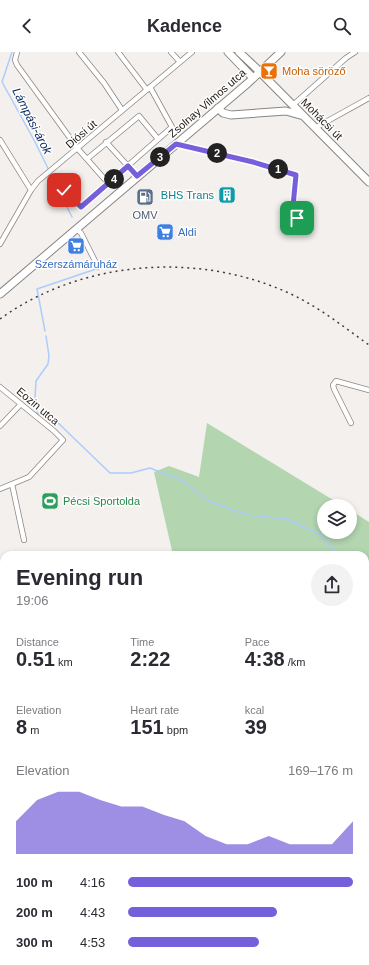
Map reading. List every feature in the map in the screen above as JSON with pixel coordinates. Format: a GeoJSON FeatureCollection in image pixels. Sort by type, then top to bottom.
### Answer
{"type":"FeatureCollection","features":[{"type":"Feature","properties":{"kind":"main road"},"geometry":{"type":"LineString","coordinates":[[228,52],[253,78]]}},
{"type":"Feature","properties":{"kind":"main road","name":"Mohácsi út"},"geometry":{"type":"LineString","coordinates":[[238,52],[369,182]]}},
{"type":"Feature","properties":{"kind":"main road","name":"Zsolnay Vilmos utca"},"geometry":{"type":"LineString","coordinates":[[0,294],[253,78],[281,52]]}},
{"type":"Feature","properties":{"kind":"main road"},"geometry":{"type":"LineString","coordinates":[[279,111],[290,103]]}},
{"type":"Feature","properties":{"kind":"main road"},"geometry":{"type":"LineString","coordinates":[[218,108],[223,113],[231,115],[279,111],[303,115]]}},
{"type":"Feature","properties":{"kind":"street"},"geometry":{"type":"LineString","coordinates":[[17,52],[15,60],[17,65],[78,149],[108,183]]}},
{"type":"Feature","properties":{"kind":"street"},"geometry":{"type":"LineString","coordinates":[[79,52],[104,83],[122,110]]}},
{"type":"Feature","properties":{"kind":"street"},"geometry":{"type":"LineString","coordinates":[[118,52],[149,88],[174,134]]}},
{"type":"Feature","properties":{"kind":"street"},"geometry":{"type":"LineString","coordinates":[[171,52],[180,62]]}},
{"type":"Feature","properties":{"kind":"street","name":"Diósi út"},"geometry":{"type":"LineString","coordinates":[[0,244],[31,190],[38,181],[192,52]]}},
{"type":"Feature","properties":{"kind":"street"},"geometry":{"type":"LineString","coordinates":[[290,103],[355,52]]}},
{"type":"Feature","properties":{"kind":"street"},"geometry":{"type":"LineString","coordinates":[[315,128],[369,98]]}},
{"type":"Feature","properties":{"kind":"street"},"geometry":{"type":"LineString","coordinates":[[87,159],[139,116],[158,139]]}},
{"type":"Feature","properties":{"kind":"street"},"geometry":{"type":"LineString","coordinates":[[64,190],[81,207],[172,128]]}},
{"type":"Feature","properties":{"kind":"street"},"geometry":{"type":"LineString","coordinates":[[0,140],[31,190]]}},
{"type":"Feature","properties":{"kind":"street"},"geometry":{"type":"LineString","coordinates":[[106,142],[137,176]]}},
{"type":"Feature","properties":{"kind":"street"},"geometry":{"type":"LineString","coordinates":[[176,144],[253,162],[296,175],[293,206],[297,218]]}},
{"type":"Feature","properties":{"kind":"street"},"geometry":{"type":"LineString","coordinates":[[79,227],[98,266]]}},
{"type":"Feature","properties":{"kind":"street"},"geometry":{"type":"LineString","coordinates":[[351,423],[333,385],[336,381],[369,390]]}},
{"type":"Feature","properties":{"kind":"street","name":"Eozin utca"},"geometry":{"type":"LineString","coordinates":[[0,387],[63,440],[34,473],[29,477],[12,484]]}},
{"type":"Feature","properties":{"kind":"street"},"geometry":{"type":"LineString","coordinates":[[0,426],[21,404]]}},
{"type":"Feature","properties":{"kind":"street"},"geometry":{"type":"LineString","coordinates":[[0,489],[12,484],[24,540]]}},
{"type":"Feature","properties":{"kind":"green space"},"geometry":{"type":"Polygon","coordinates":[[[207,423],[332,499],[317,499],[317,539],[357,539],[357,514],[369,522],[369,551],[172,551],[154,472],[169,466],[199,477],[207,423]]]}},
{"type":"Feature","properties":{"kind":"waterway","name":"Lámpási-árok"},"geometry":{"type":"LineString","coordinates":[[12,52],[2,82],[34,140],[72,217]]}},
{"type":"Feature","properties":{"kind":"waterway"},"geometry":{"type":"LineString","coordinates":[[45,331],[37,289],[96,269]]}},
{"type":"Feature","properties":{"kind":"waterway"},"geometry":{"type":"LineString","coordinates":[[46,336],[49,356],[48,364],[36,381],[35,398],[37,413],[54,419],[110,473],[131,473],[150,468],[183,481],[210,502],[248,515],[287,519],[319,534],[335,551]]}},
{"type":"Feature","properties":{"kind":"railway"},"geometry":{"type":"LineString","coordinates":[[0,319],[33,299],[68,284],[105,273],[143,268],[182,267],[220,272],[257,281],[293,295],[322,312],[369,345]]}},
{"type":"Feature","properties":{"kind":"place","name":"Moha söröző"},"geometry":{"type":"Point","coordinates":[269,71]}},
{"type":"Feature","properties":{"kind":"place","name":"BHS Trans"},"geometry":{"type":"Point","coordinates":[227,195]}},
{"type":"Feature","properties":{"kind":"place","name":"OMV"},"geometry":{"type":"Point","coordinates":[145,197]}},
{"type":"Feature","properties":{"kind":"place","name":"Aldi"},"geometry":{"type":"Point","coordinates":[165,232]}},
{"type":"Feature","properties":{"kind":"place","name":"Szerszámáruház"},"geometry":{"type":"Point","coordinates":[76,246]}},
{"type":"Feature","properties":{"kind":"place","name":"Pécsi Sportolda"},"geometry":{"type":"Point","coordinates":[50,501]}},
{"type":"Feature","properties":{"kind":"route"},"geometry":{"type":"LineString","coordinates":[[64,190],[81,207],[128,166],[137,176],[176,144],[253,162],[296,175],[293,206],[297,218]]}}]}
